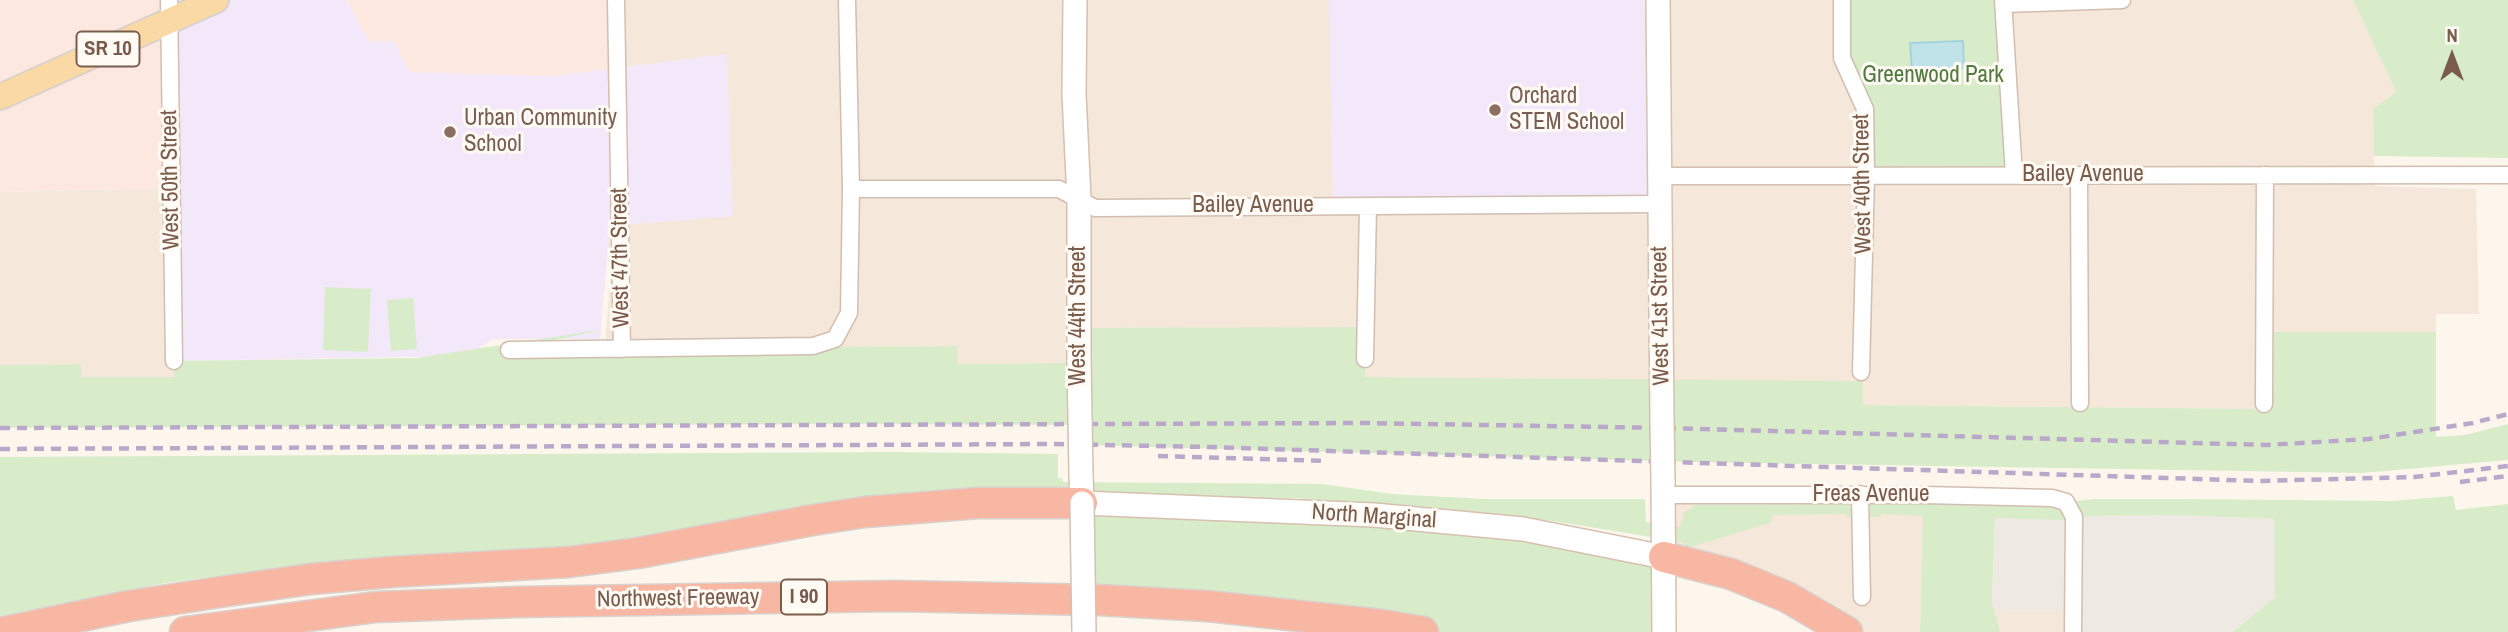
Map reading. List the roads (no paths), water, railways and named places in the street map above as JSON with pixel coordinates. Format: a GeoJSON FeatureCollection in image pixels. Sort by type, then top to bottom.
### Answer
{"type":"FeatureCollection","features":[{"type":"Feature","properties":{"kind":"highway"},"geometry":{"type":"LineString","coordinates":[[5,632],[129,607],[311,579],[569,562],[638,553],[865,512],[978,503],[1081,488]]}},
{"type":"Feature","properties":{"kind":"highway"},"geometry":{"type":"LineString","coordinates":[[1664,557],[1731,574],[1787,597],[1847,632]]}},
{"type":"Feature","properties":{"kind":"highway","name":"Northwest Freeway"},"geometry":{"type":"LineString","coordinates":[[185,632],[376,607],[893,596],[1091,600],[1207,606],[1423,632]]}},
{"type":"Feature","properties":{"kind":"main road","name":"SR 10"},"geometry":{"type":"LineString","coordinates":[[0,97],[169,11],[216,0]]}},
{"type":"Feature","properties":{"kind":"street","name":"West 47th Street"},"geometry":{"type":"LineString","coordinates":[[616,0],[622,349]]}},
{"type":"Feature","properties":{"kind":"street"},"geometry":{"type":"LineString","coordinates":[[509,350],[813,346],[835,339],[849,313],[851,189],[847,0]]}},
{"type":"Feature","properties":{"kind":"street","name":"West 44th Street"},"geometry":{"type":"LineString","coordinates":[[1075,0],[1074,94],[1079,199],[1084,632]]}},
{"type":"Feature","properties":{"kind":"street","name":"West 41st Street"},"geometry":{"type":"LineString","coordinates":[[1658,0],[1664,632]]}},
{"type":"Feature","properties":{"kind":"street","name":"West 40th Street"},"geometry":{"type":"LineString","coordinates":[[1842,0],[1842,58],[1865,109],[1861,372]]}},
{"type":"Feature","properties":{"kind":"street"},"geometry":{"type":"LineString","coordinates":[[2014,175],[2004,2],[2122,0]]}},
{"type":"Feature","properties":{"kind":"street","name":"West 50th Street"},"geometry":{"type":"LineString","coordinates":[[169,11],[174,361]]}},
{"type":"Feature","properties":{"kind":"street"},"geometry":{"type":"LineString","coordinates":[[2080,175],[2080,402]]}},
{"type":"Feature","properties":{"kind":"street"},"geometry":{"type":"LineString","coordinates":[[2264,404],[2265,175]]}},
{"type":"Feature","properties":{"kind":"street","name":"Bailey Avenue"},"geometry":{"type":"LineString","coordinates":[[1659,176],[2508,175]]}},
{"type":"Feature","properties":{"kind":"street","name":"Bailey Avenue"},"geometry":{"type":"LineString","coordinates":[[851,189],[1059,189],[1095,208],[1659,204]]}},
{"type":"Feature","properties":{"kind":"street"},"geometry":{"type":"LineString","coordinates":[[1365,359],[1368,206]]}},
{"type":"Feature","properties":{"kind":"street","name":"North Marginal"},"geometry":{"type":"LineString","coordinates":[[1081,488],[1523,529],[1664,557]]}},
{"type":"Feature","properties":{"kind":"street","name":"Freas Avenue"},"geometry":{"type":"LineString","coordinates":[[1663,488],[2052,498],[2066,502],[2073,512],[2073,632]]}},
{"type":"Feature","properties":{"kind":"street"},"geometry":{"type":"LineString","coordinates":[[1860,494],[1862,597]]}},
{"type":"Feature","properties":{"kind":"water"},"geometry":{"type":"Polygon","coordinates":[[[1963,41],[1964,68],[1912,70],[1910,43],[1963,41]]]}},
{"type":"Feature","properties":{"kind":"railway"},"geometry":{"type":"LineString","coordinates":[[0,428],[1364,423],[1667,428],[2267,445],[2369,439],[2473,423],[2508,414]]}},
{"type":"Feature","properties":{"kind":"railway"},"geometry":{"type":"LineString","coordinates":[[0,449],[1055,444],[2260,481],[2414,477],[2508,466]]}},
{"type":"Feature","properties":{"kind":"railway"},"geometry":{"type":"LineString","coordinates":[[1158,456],[1326,461]]}},
{"type":"Feature","properties":{"kind":"railway"},"geometry":{"type":"LineString","coordinates":[[2460,482],[2508,476]]}},
{"type":"Feature","properties":{"kind":"place","name":"Orchard STEM School"},"geometry":{"type":"Point","coordinates":[1495,110]}},
{"type":"Feature","properties":{"kind":"place","name":"Urban Community School"},"geometry":{"type":"Point","coordinates":[450,132]}},
{"type":"Feature","properties":{"kind":"park label","name":"Greenwood Park"},"geometry":{"type":"Point","coordinates":[1933,76]}}]}
